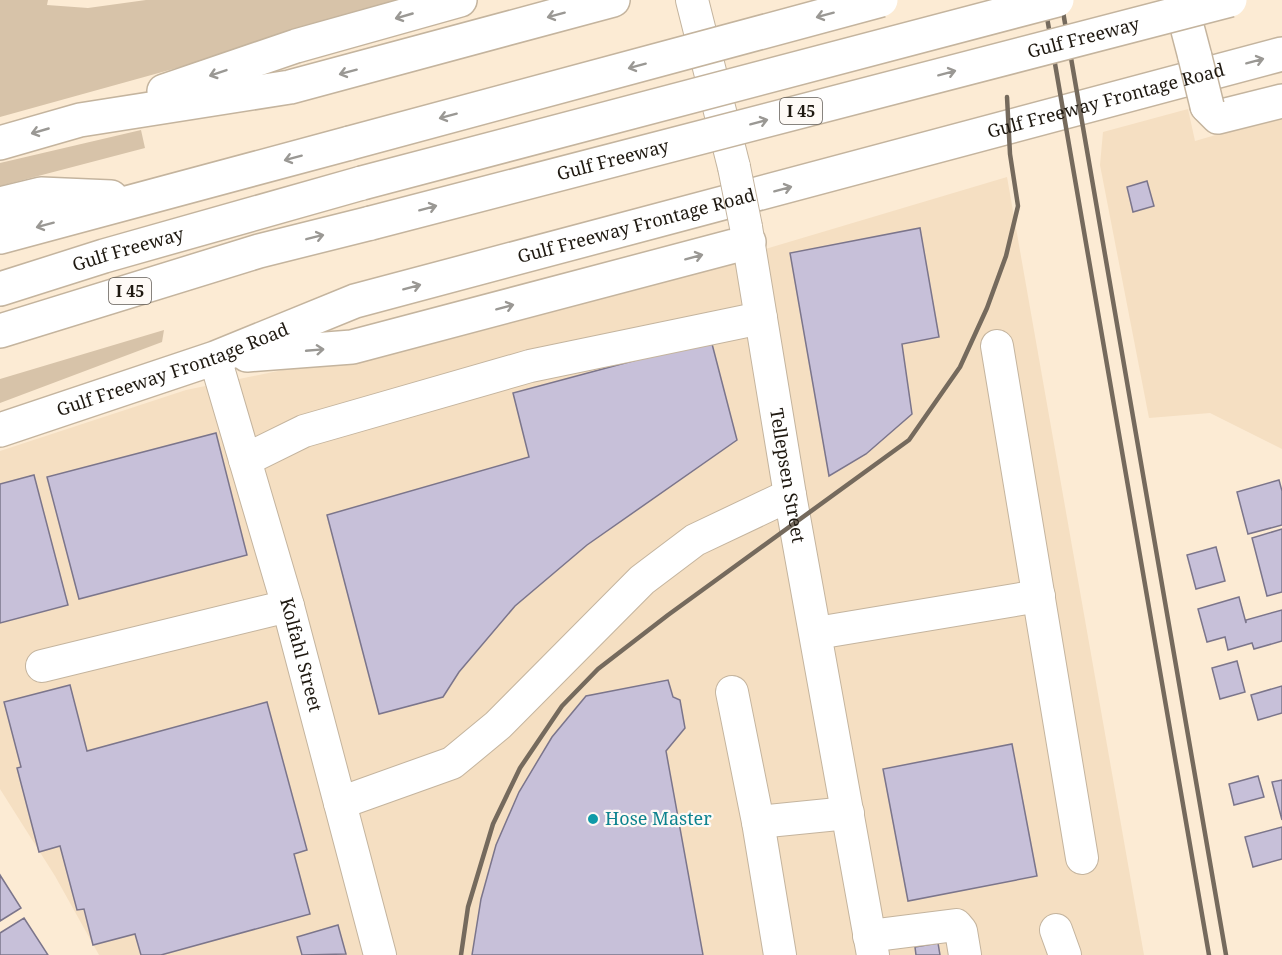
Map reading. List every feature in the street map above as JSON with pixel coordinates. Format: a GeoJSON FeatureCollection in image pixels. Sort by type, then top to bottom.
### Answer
{"type":"FeatureCollection","features":[{"type":"Feature","properties":{"kind":"main road"},"geometry":{"type":"LineString","coordinates":[[0,143],[80,120],[296,46],[460,0]]}},
{"type":"Feature","properties":{"kind":"main road"},"geometry":{"type":"LineString","coordinates":[[80,120],[290,87],[613,0]]}},
{"type":"Feature","properties":{"kind":"main road"},"geometry":{"type":"LineString","coordinates":[[0,237],[882,0]]}},
{"type":"Feature","properties":{"kind":"main road","name":"Gulf Freeway"},"geometry":{"type":"LineString","coordinates":[[0,290],[104,256],[362,183],[1057,0]]}},
{"type":"Feature","properties":{"kind":"main road"},"geometry":{"type":"LineString","coordinates":[[1180,0],[1207,106],[1218,117],[1282,101]]}},
{"type":"Feature","properties":{"kind":"main road","name":"Gulf Freeway"},"geometry":{"type":"LineString","coordinates":[[0,331],[260,251],[1230,0]]}},
{"type":"Feature","properties":{"kind":"main road","name":"Gulf Freeway Frontage Road"},"geometry":{"type":"LineString","coordinates":[[0,430],[215,358],[355,301],[1282,54]]}},
{"type":"Feature","properties":{"kind":"main road"},"geometry":{"type":"LineString","coordinates":[[0,204],[41,195],[142,198]]}},
{"type":"Feature","properties":{"kind":"main road"},"geometry":{"type":"LineString","coordinates":[[215,358],[352,347],[748,235]]}},
{"type":"Feature","properties":{"kind":"main road"},"geometry":{"type":"LineString","coordinates":[[0,348],[260,251]]}},
{"type":"Feature","properties":{"kind":"street","name":"Tellepsen Street"},"geometry":{"type":"LineString","coordinates":[[692,3],[734,167],[748,235],[790,495],[817,633],[871,946]]}},
{"type":"Feature","properties":{"kind":"street"},"geometry":{"type":"LineString","coordinates":[[245,460],[304,431],[530,366],[761,318]]}},
{"type":"Feature","properties":{"kind":"street"},"geometry":{"type":"LineString","coordinates":[[997,346],[1082,858]]}},
{"type":"Feature","properties":{"kind":"street","name":"Kolfahl Street"},"geometry":{"type":"LineString","coordinates":[[215,358],[288,606],[380,955]]}},
{"type":"Feature","properties":{"kind":"street"},"geometry":{"type":"LineString","coordinates":[[340,803],[452,764],[498,725],[642,580],[695,540],[790,495]]}},
{"type":"Feature","properties":{"kind":"street"},"geometry":{"type":"LineString","coordinates":[[817,633],[1039,596]]}},
{"type":"Feature","properties":{"kind":"street"},"geometry":{"type":"LineString","coordinates":[[42,666],[288,606]]}},
{"type":"Feature","properties":{"kind":"street"},"geometry":{"type":"LineString","coordinates":[[732,692],[758,822],[780,955]]}},
{"type":"Feature","properties":{"kind":"street"},"geometry":{"type":"LineString","coordinates":[[758,822],[848,813]]}},
{"type":"Feature","properties":{"kind":"street"},"geometry":{"type":"LineString","coordinates":[[871,946],[956,925],[961,931],[965,955]]}},
{"type":"Feature","properties":{"kind":"shaded area"},"geometry":{"type":"Polygon","coordinates":[[[0,0],[48,0],[47,5],[88,8],[146,0],[402,0],[270,42],[0,117],[0,0]]]}},
{"type":"Feature","properties":{"kind":"shaded area"},"geometry":{"type":"Polygon","coordinates":[[[1188,109],[1195,141],[1282,116],[1282,449],[1210,413],[1149,418],[1100,165],[1103,132],[1188,109]]]}},
{"type":"Feature","properties":{"kind":"shaded area"},"geometry":{"type":"Polygon","coordinates":[[[141,130],[145,148],[0,186],[0,163],[141,130]]]}},
{"type":"Feature","properties":{"kind":"shaded area"},"geometry":{"type":"Polygon","coordinates":[[[1007,177],[1144,955],[99,955],[55,876],[0,789],[0,451],[186,390],[302,366],[698,269],[1007,177]]]}},
{"type":"Feature","properties":{"kind":"shaded area"},"geometry":{"type":"Polygon","coordinates":[[[164,330],[162,342],[0,403],[0,379],[164,330]]]}},
{"type":"Feature","properties":{"kind":"building"},"geometry":{"type":"Polygon","coordinates":[[[1147,181],[1154,206],[1133,212],[1127,187],[1147,181]]]}},
{"type":"Feature","properties":{"kind":"building"},"geometry":{"type":"Polygon","coordinates":[[[920,228],[939,337],[902,344],[912,414],[866,454],[829,476],[790,253],[920,228]]]}},
{"type":"Feature","properties":{"kind":"building"},"geometry":{"type":"Polygon","coordinates":[[[711,340],[737,440],[587,545],[515,606],[459,672],[443,697],[379,714],[327,515],[529,457],[513,393],[711,340]]]}},
{"type":"Feature","properties":{"kind":"building"},"geometry":{"type":"Polygon","coordinates":[[[216,433],[247,555],[79,599],[47,477],[216,433]]]}},
{"type":"Feature","properties":{"kind":"building"},"geometry":{"type":"Polygon","coordinates":[[[34,475],[68,605],[0,623],[0,484],[34,475]]]}},
{"type":"Feature","properties":{"kind":"building"},"geometry":{"type":"Polygon","coordinates":[[[1279,480],[1282,491],[1282,525],[1248,534],[1237,492],[1279,480]]]}},
{"type":"Feature","properties":{"kind":"building"},"geometry":{"type":"Polygon","coordinates":[[[1282,529],[1282,592],[1267,596],[1252,538],[1282,529]]]}},
{"type":"Feature","properties":{"kind":"building"},"geometry":{"type":"Polygon","coordinates":[[[1216,547],[1225,581],[1196,589],[1187,555],[1216,547]]]}},
{"type":"Feature","properties":{"kind":"building"},"geometry":{"type":"Polygon","coordinates":[[[1239,597],[1246,623],[1246,620],[1282,610],[1282,641],[1254,649],[1252,643],[1228,650],[1225,637],[1207,642],[1198,609],[1239,597]]]}},
{"type":"Feature","properties":{"kind":"building"},"geometry":{"type":"Polygon","coordinates":[[[1237,661],[1245,692],[1220,699],[1212,668],[1237,661]]]}},
{"type":"Feature","properties":{"kind":"building","name":"Hose Master"},"geometry":{"type":"Polygon","coordinates":[[[668,680],[673,697],[680,700],[685,728],[666,751],[703,955],[472,955],[481,899],[496,845],[519,792],[552,737],[586,696],[668,680]]]}},
{"type":"Feature","properties":{"kind":"building"},"geometry":{"type":"Polygon","coordinates":[[[70,685],[87,751],[267,702],[307,850],[294,854],[310,914],[161,955],[141,955],[135,934],[93,945],[84,909],[77,910],[60,846],[39,852],[17,768],[21,767],[4,702],[70,685]]]}},
{"type":"Feature","properties":{"kind":"building"},"geometry":{"type":"Polygon","coordinates":[[[1282,686],[1282,713],[1258,720],[1251,695],[1282,686]]]}},
{"type":"Feature","properties":{"kind":"building"},"geometry":{"type":"Polygon","coordinates":[[[1012,744],[1037,876],[908,901],[883,769],[1012,744]]]}},
{"type":"Feature","properties":{"kind":"building"},"geometry":{"type":"Polygon","coordinates":[[[1258,776],[1264,797],[1234,805],[1229,784],[1258,776]]]}},
{"type":"Feature","properties":{"kind":"building"},"geometry":{"type":"Polygon","coordinates":[[[1282,780],[1282,820],[1272,782],[1282,780]]]}},
{"type":"Feature","properties":{"kind":"building"},"geometry":{"type":"Polygon","coordinates":[[[1282,827],[1282,859],[1253,867],[1245,837],[1282,827]]]}},
{"type":"Feature","properties":{"kind":"building"},"geometry":{"type":"Polygon","coordinates":[[[0,875],[21,908],[0,921],[0,875]]]}},
{"type":"Feature","properties":{"kind":"building"},"geometry":{"type":"Polygon","coordinates":[[[24,918],[48,955],[0,955],[0,933],[24,918]]]}},
{"type":"Feature","properties":{"kind":"building"},"geometry":{"type":"Polygon","coordinates":[[[338,925],[346,954],[302,955],[297,937],[338,925]]]}},
{"type":"Feature","properties":{"kind":"building"},"geometry":{"type":"Polygon","coordinates":[[[938,943],[940,955],[916,955],[915,947],[938,943]]]}},
{"type":"Feature","properties":{"kind":"railway"},"geometry":{"type":"LineString","coordinates":[[1044,0],[1209,955]]}},
{"type":"Feature","properties":{"kind":"railway"},"geometry":{"type":"LineString","coordinates":[[1061,0],[1226,955]]}},
{"type":"Feature","properties":{"kind":"railway"},"geometry":{"type":"LineString","coordinates":[[461,955],[468,907],[493,824],[520,768],[562,706],[598,669],[668,615],[909,440],[960,367],[987,308],[1006,256],[1018,206],[1010,154],[1007,97]]}},
{"type":"Feature","properties":{"kind":"place","name":"Hose Master"},"geometry":{"type":"Point","coordinates":[593,819]}}]}
